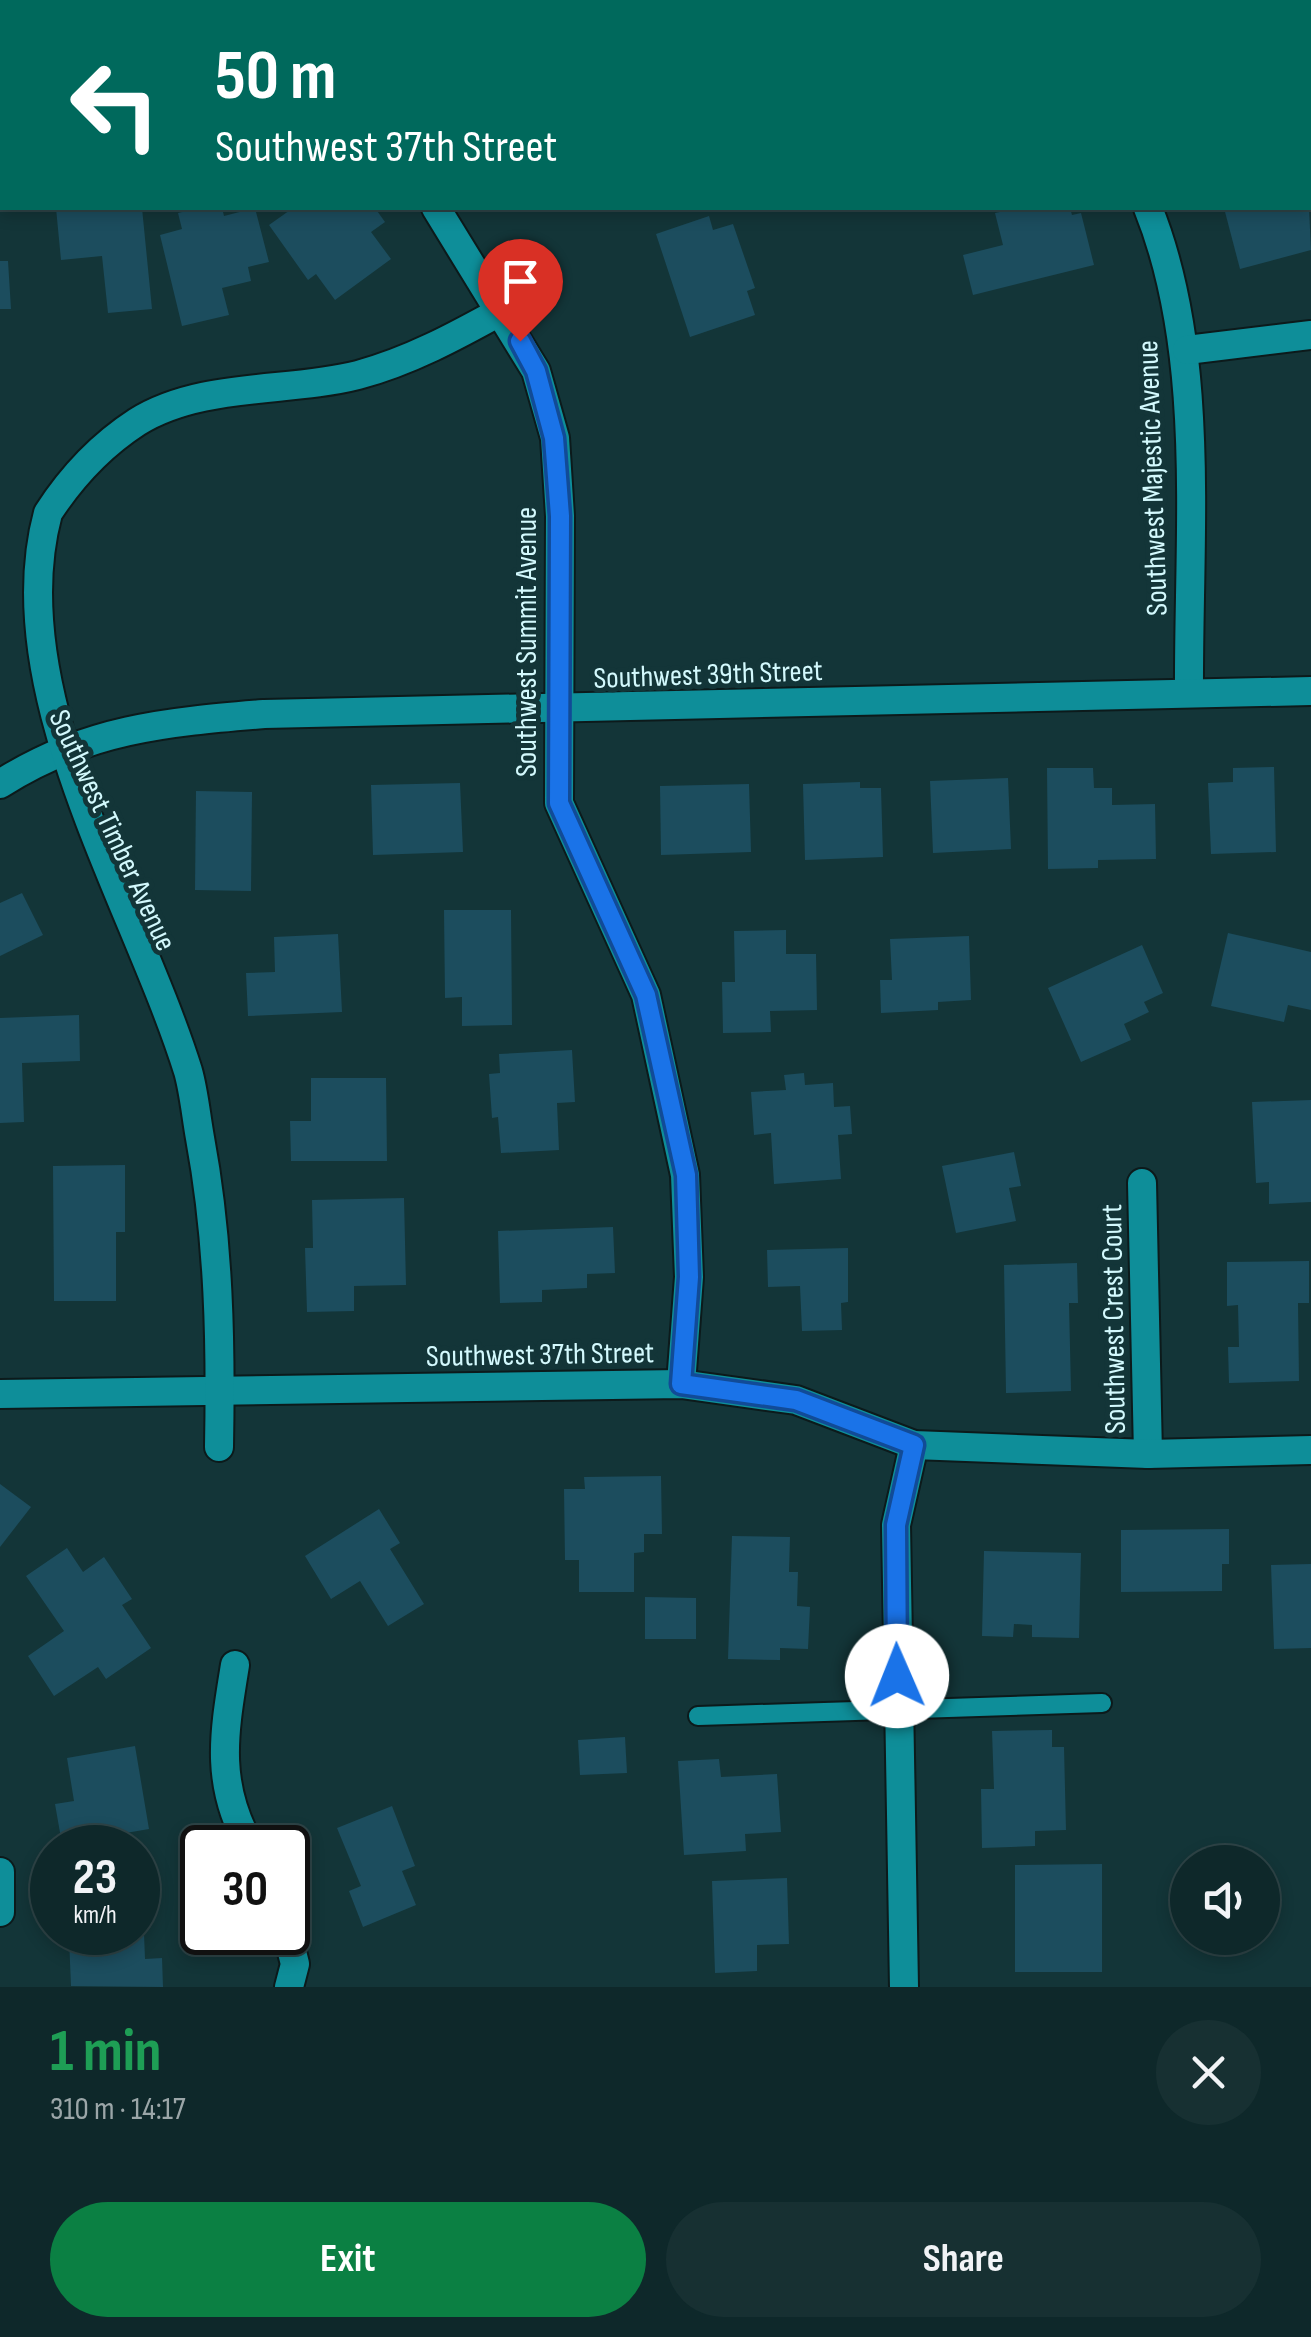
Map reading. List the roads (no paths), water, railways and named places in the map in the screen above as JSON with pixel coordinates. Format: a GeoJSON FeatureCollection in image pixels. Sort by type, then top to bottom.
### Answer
{"type":"FeatureCollection","features":[{"type":"Feature","properties":{"kind":"street","name":"Southwest Summit Avenue"},"geometry":{"type":"LineString","coordinates":[[437,210],[503,310],[536,371],[554,438],[560,516],[559,803],[646,995],[686,1175],[689,1277],[681,1384]]}},
{"type":"Feature","properties":{"kind":"street","name":"Southwest Majestic Avenue"},"geometry":{"type":"LineString","coordinates":[[1149,210],[1160,238],[1186,350],[1189,692]]}},
{"type":"Feature","properties":{"kind":"street"},"geometry":{"type":"LineString","coordinates":[[12,609],[18,569],[55,502],[83,465],[140,420],[239,392],[357,375],[430,350],[503,310]]}},
{"type":"Feature","properties":{"kind":"street"},"geometry":{"type":"LineString","coordinates":[[1186,350],[1311,335]]}},
{"type":"Feature","properties":{"kind":"street","name":"Southwest 39th Street"},"geometry":{"type":"LineString","coordinates":[[0,784],[35,751],[149,724],[264,714],[558,711],[1311,691]]}},
{"type":"Feature","properties":{"kind":"street","name":"Southwest Timber Avenue"},"geometry":{"type":"LineString","coordinates":[[35,751],[188,1071],[214,1218],[219,1447]]}},
{"type":"Feature","properties":{"kind":"street","name":"Southwest Crest Court"},"geometry":{"type":"LineString","coordinates":[[1142,1183],[1148,1454]]}},
{"type":"Feature","properties":{"kind":"street","name":"Southwest 37th Street"},"geometry":{"type":"LineString","coordinates":[[0,1394],[681,1384],[796,1400],[914,1445],[1148,1454],[1311,1450]]}},
{"type":"Feature","properties":{"kind":"street"},"geometry":{"type":"LineString","coordinates":[[904,1987],[896,1525],[914,1445]]}},
{"type":"Feature","properties":{"kind":"street"},"geometry":{"type":"LineString","coordinates":[[235,1665],[222,1752],[238,1825]]}},
{"type":"Feature","properties":{"kind":"street"},"geometry":{"type":"LineString","coordinates":[[0,1872],[0,1912]]}},
{"type":"Feature","properties":{"kind":"street"},"geometry":{"type":"LineString","coordinates":[[288,1987],[295,1964],[293,1955]]}},
{"type":"Feature","properties":{"kind":"lane"},"geometry":{"type":"LineString","coordinates":[[698,1716],[1102,1703]]}}]}
